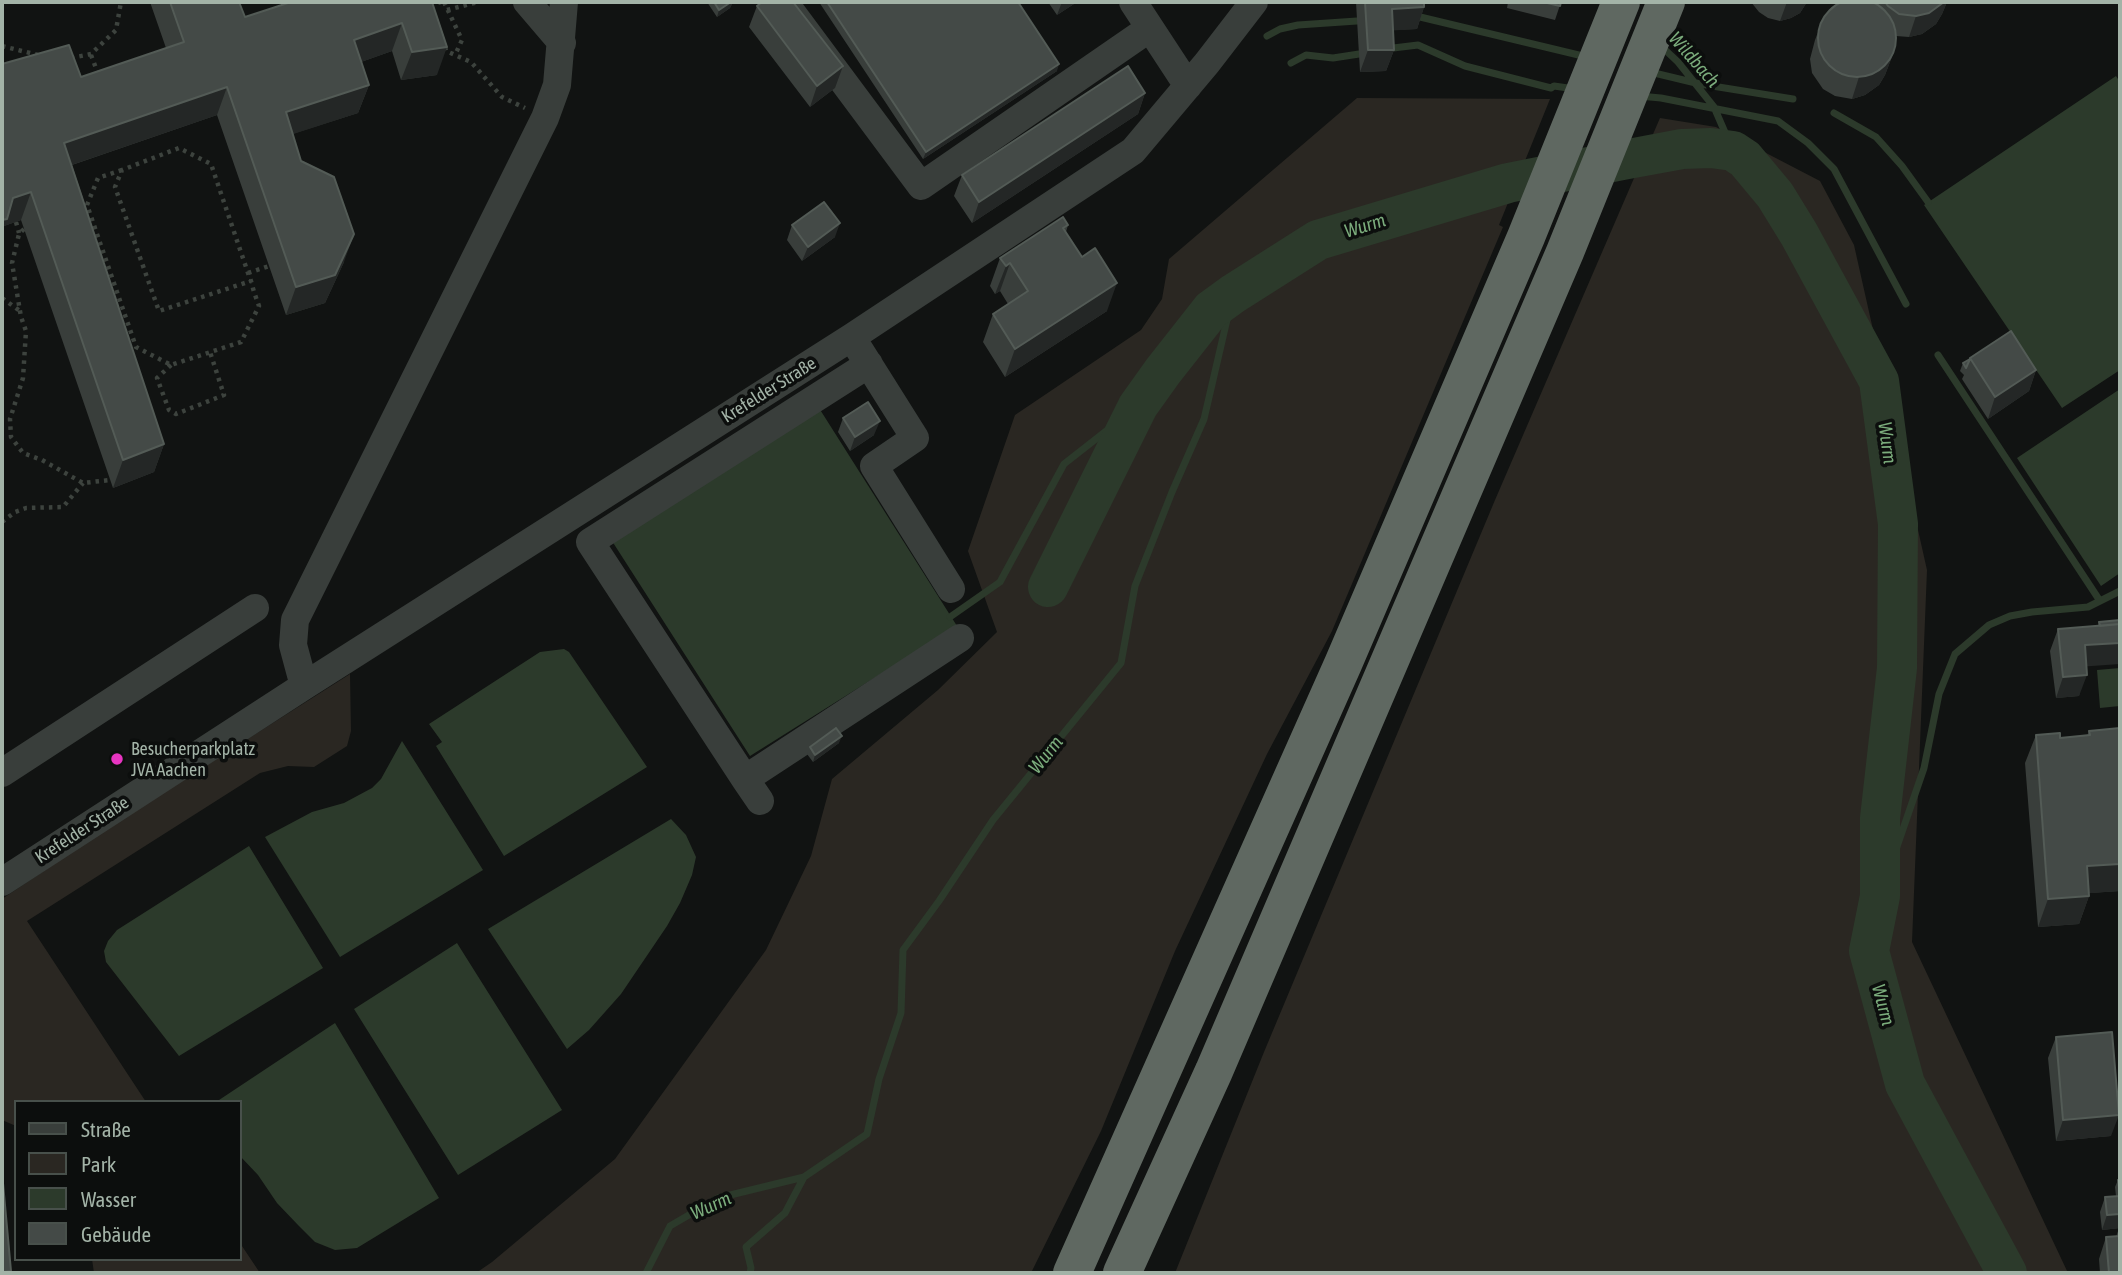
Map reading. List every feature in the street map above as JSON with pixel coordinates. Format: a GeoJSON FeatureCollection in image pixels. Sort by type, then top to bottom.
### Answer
{"type":"FeatureCollection","features":[{"type":"Feature","properties":{"kind":"highway"},"geometry":{"type":"LineString","coordinates":[[1065,1273],[1080,1257],[1343,664],[1526,237],[1621,2]]}},
{"type":"Feature","properties":{"kind":"highway"},"geometry":{"type":"LineString","coordinates":[[1122,1273],[1214,1071],[1565,252],[1666,2]]}},
{"type":"Feature","properties":{"kind":"street"},"geometry":{"type":"LineString","coordinates":[[527,2],[562,43]]}},
{"type":"Feature","properties":{"kind":"street"},"geometry":{"type":"LineString","coordinates":[[304,686],[293,645],[295,620],[545,118],[557,85],[564,2]]}},
{"type":"Feature","properties":{"kind":"street"},"geometry":{"type":"LineString","coordinates":[[784,2],[921,186],[1150,28]]}},
{"type":"Feature","properties":{"kind":"street"},"geometry":{"type":"LineString","coordinates":[[1133,2],[1188,86]]}},
{"type":"Feature","properties":{"kind":"street","name":"Krefelder Straße"},"geometry":{"type":"LineString","coordinates":[[2,882],[852,337],[1133,151],[1254,2]]}},
{"type":"Feature","properties":{"kind":"street"},"geometry":{"type":"LineString","coordinates":[[852,337],[915,438],[874,466],[951,589]]}},
{"type":"Feature","properties":{"kind":"street"},"geometry":{"type":"LineString","coordinates":[[869,364],[590,542],[752,790],[960,638]]}},
{"type":"Feature","properties":{"kind":"street"},"geometry":{"type":"LineString","coordinates":[[2,773],[255,608]]}},
{"type":"Feature","properties":{"kind":"path"},"geometry":{"type":"LineString","coordinates":[[67,58],[91,54],[116,30],[121,2]]}},
{"type":"Feature","properties":{"kind":"path"},"geometry":{"type":"LineString","coordinates":[[423,7],[442,2],[462,40],[455,55]]}},
{"type":"Feature","properties":{"kind":"path"},"geometry":{"type":"LineString","coordinates":[[447,10],[478,2]]}},
{"type":"Feature","properties":{"kind":"path"},"geometry":{"type":"LineString","coordinates":[[430,5],[435,17]]}},
{"type":"Feature","properties":{"kind":"path"},"geometry":{"type":"LineString","coordinates":[[442,40],[446,51],[471,62],[502,97],[545,118]]}},
{"type":"Feature","properties":{"kind":"path"},"geometry":{"type":"LineString","coordinates":[[2,46],[48,57]]}},
{"type":"Feature","properties":{"kind":"path"},"geometry":{"type":"LineString","coordinates":[[91,54],[100,78]]}},
{"type":"Feature","properties":{"kind":"path"},"geometry":{"type":"LineString","coordinates":[[171,365],[136,347],[87,205],[98,178],[180,148],[211,164],[259,306],[241,342],[210,352],[171,365],[157,378],[169,410],[176,414],[224,395],[210,352]]}},
{"type":"Feature","properties":{"kind":"path"},"geometry":{"type":"LineString","coordinates":[[122,170],[115,187],[159,311],[251,281]]}},
{"type":"Feature","properties":{"kind":"path"},"geometry":{"type":"LineString","coordinates":[[16,222],[19,234],[12,263],[26,331],[26,348],[23,377],[10,419],[11,437],[23,453],[42,460],[83,483],[110,481]]}},
{"type":"Feature","properties":{"kind":"path"},"geometry":{"type":"LineString","coordinates":[[19,234],[24,229]]}},
{"type":"Feature","properties":{"kind":"path"},"geometry":{"type":"LineString","coordinates":[[248,273],[269,266]]}},
{"type":"Feature","properties":{"kind":"path"},"geometry":{"type":"LineString","coordinates":[[108,298],[118,295]]}},
{"type":"Feature","properties":{"kind":"path"},"geometry":{"type":"LineString","coordinates":[[2,298],[20,312]]}},
{"type":"Feature","properties":{"kind":"path"},"geometry":{"type":"LineString","coordinates":[[2,522],[26,508],[63,507],[83,483]]}},
{"type":"Feature","properties":{"kind":"green space"},"geometry":{"type":"Polygon","coordinates":[[[1357,98],[1550,99],[1499,225],[1503,227],[1332,631],[1267,754],[1175,951],[1101,1131],[1031,1273],[476,1273],[615,1159],[766,950],[811,856],[832,779],[938,690],[997,632],[968,551],[1015,415],[1141,330],[1162,299],[1169,259],[1357,98]]]}},
{"type":"Feature","properties":{"kind":"green space"},"geometry":{"type":"Polygon","coordinates":[[[1660,118],[1716,127],[1820,181],[1854,245],[1927,570],[1912,942],[2068,1273],[1175,1273],[1264,1052],[1495,500],[1660,118]]]}},
{"type":"Feature","properties":{"kind":"green space"},"geometry":{"type":"Polygon","coordinates":[[[350,674],[351,731],[347,746],[314,767],[288,766],[260,773],[27,921],[145,1100],[14,1100],[14,1125],[2,1120],[2,899],[120,820],[350,674]]]}},
{"type":"Feature","properties":{"kind":"green space"},"geometry":{"type":"Polygon","coordinates":[[[242,1246],[260,1273],[94,1273],[92,1261],[242,1261],[242,1246]]]}},
{"type":"Feature","properties":{"kind":"water"},"geometry":{"type":"Polygon","coordinates":[[[2116,76],[2120,82],[2120,370],[2062,408],[1924,205],[2116,76]]]}},
{"type":"Feature","properties":{"kind":"water"},"geometry":{"type":"Polygon","coordinates":[[[2120,389],[2120,573],[2101,586],[2017,458],[2120,389]]]}},
{"type":"Feature","properties":{"kind":"water"},"geometry":{"type":"Polygon","coordinates":[[[819,408],[957,626],[750,756],[612,541],[819,408]]]}},
{"type":"Feature","properties":{"kind":"water"},"geometry":{"type":"Polygon","coordinates":[[[564,649],[569,652],[647,767],[504,856],[436,746],[442,742],[429,724],[540,652],[564,649]]]}},
{"type":"Feature","properties":{"kind":"water"},"geometry":{"type":"Polygon","coordinates":[[[2120,668],[2120,706],[2100,708],[2097,670],[2120,668]]]}},
{"type":"Feature","properties":{"kind":"water"},"geometry":{"type":"Polygon","coordinates":[[[402,741],[483,870],[340,957],[265,837],[312,812],[344,803],[372,788],[381,779],[402,741]]]}},
{"type":"Feature","properties":{"kind":"water"},"geometry":{"type":"Polygon","coordinates":[[[671,819],[686,835],[696,857],[692,875],[680,903],[621,994],[589,1030],[567,1049],[488,929],[671,819]]]}},
{"type":"Feature","properties":{"kind":"water"},"geometry":{"type":"Polygon","coordinates":[[[249,846],[323,968],[179,1056],[106,962],[104,951],[117,930],[249,846]]]}},
{"type":"Feature","properties":{"kind":"water"},"geometry":{"type":"Polygon","coordinates":[[[457,943],[562,1110],[458,1175],[354,1009],[457,943]]]}},
{"type":"Feature","properties":{"kind":"water"},"geometry":{"type":"Polygon","coordinates":[[[335,1023],[439,1198],[357,1248],[335,1250],[315,1242],[277,1203],[258,1175],[242,1158],[242,1100],[219,1100],[335,1023]]]}},
{"type":"Feature","properties":{"kind":"building"},"geometry":{"type":"Polygon","coordinates":[[[1857,-1],[1872,2],[1884,11],[1893,23],[1896,38],[1893,53],[1884,65],[1872,74],[1857,77],[1842,74],[1830,65],[1821,53],[1818,38],[1821,23],[1830,11],[1842,2],[1857,-1]]]}},
{"type":"Feature","properties":{"kind":"building"},"geometry":{"type":"Polygon","coordinates":[[[170,2],[239,2],[245,17],[291,2],[432,2],[447,47],[412,52],[402,23],[354,40],[369,85],[286,112],[301,161],[334,177],[354,234],[335,275],[296,287],[227,87],[64,143],[164,444],[123,460],[31,192],[13,198],[7,219],[2,220],[2,64],[69,45],[81,77],[184,42],[170,2]]]}},
{"type":"Feature","properties":{"kind":"building"},"geometry":{"type":"Polygon","coordinates":[[[714,2],[731,2],[719,10],[714,2]]]}},
{"type":"Feature","properties":{"kind":"building"},"geometry":{"type":"Polygon","coordinates":[[[762,2],[793,2],[843,66],[817,86],[757,6],[762,2]]]}},
{"type":"Feature","properties":{"kind":"building"},"geometry":{"type":"Polygon","coordinates":[[[827,2],[1018,2],[1059,64],[926,152],[827,2]]]}},
{"type":"Feature","properties":{"kind":"building"},"geometry":{"type":"Polygon","coordinates":[[[1365,2],[1424,2],[1424,7],[1392,9],[1394,50],[1368,50],[1365,2]]]}},
{"type":"Feature","properties":{"kind":"building"},"geometry":{"type":"Polygon","coordinates":[[[1543,2],[1561,2],[1560,6],[1543,2]]]}},
{"type":"Feature","properties":{"kind":"building"},"geometry":{"type":"Polygon","coordinates":[[[1885,2],[1944,2],[1929,13],[1916,16],[1899,14],[1885,2]]]}},
{"type":"Feature","properties":{"kind":"building"},"geometry":{"type":"Polygon","coordinates":[[[1128,66],[1145,93],[979,202],[962,175],[1128,66]]]}},
{"type":"Feature","properties":{"kind":"building"},"geometry":{"type":"Polygon","coordinates":[[[824,202],[840,223],[808,247],[792,225],[824,202]]]}},
{"type":"Feature","properties":{"kind":"building"},"geometry":{"type":"Polygon","coordinates":[[[1063,217],[1068,225],[1063,228],[1082,257],[1095,248],[1117,283],[1015,349],[993,314],[1028,291],[1010,263],[1006,266],[1000,258],[1063,217]]]}},
{"type":"Feature","properties":{"kind":"building"},"geometry":{"type":"Polygon","coordinates":[[[2011,331],[2036,370],[1995,397],[1970,358],[2011,331]]]}},
{"type":"Feature","properties":{"kind":"building"},"geometry":{"type":"Polygon","coordinates":[[[868,402],[880,421],[855,437],[843,418],[868,402]]]}},
{"type":"Feature","properties":{"kind":"building"},"geometry":{"type":"Polygon","coordinates":[[[2120,620],[2120,624],[2100,626],[2099,622],[2120,620]]]}},
{"type":"Feature","properties":{"kind":"building"},"geometry":{"type":"Polygon","coordinates":[[[2120,624],[2120,643],[2085,645],[2087,675],[2063,677],[2058,629],[2120,624]]]}},
{"type":"Feature","properties":{"kind":"building"},"geometry":{"type":"Polygon","coordinates":[[[836,728],[842,736],[815,755],[810,747],[836,728]]]}},
{"type":"Feature","properties":{"kind":"building"},"geometry":{"type":"Polygon","coordinates":[[[2120,728],[2120,864],[2087,866],[2089,896],[2048,899],[2036,735],[2060,733],[2060,738],[2090,735],[2089,731],[2120,728]]]}},
{"type":"Feature","properties":{"kind":"building"},"geometry":{"type":"Polygon","coordinates":[[[2112,1032],[2119,1115],[2063,1120],[2056,1037],[2112,1032]]]}},
{"type":"Feature","properties":{"kind":"building"},"geometry":{"type":"Polygon","coordinates":[[[2,1172],[11,1271],[2,1272],[2,1172]]]}},
{"type":"Feature","properties":{"kind":"building"},"geometry":{"type":"Polygon","coordinates":[[[2120,1196],[2120,1214],[2107,1215],[2105,1197],[2120,1196]]]}},
{"type":"Feature","properties":{"kind":"building"},"geometry":{"type":"Polygon","coordinates":[[[2120,1236],[2120,1273],[2109,1273],[2106,1237],[2120,1236]]]}},
{"type":"Feature","properties":{"kind":"waterway"},"geometry":{"type":"LineString","coordinates":[[1416,16],[1587,57]]}},
{"type":"Feature","properties":{"kind":"waterway"},"geometry":{"type":"LineString","coordinates":[[1267,36],[1280,29],[1298,25],[1357,21]]}},
{"type":"Feature","properties":{"kind":"waterway"},"geometry":{"type":"LineString","coordinates":[[1385,49],[1418,45],[1465,66],[1551,88],[1554,86],[1575,89]]}},
{"type":"Feature","properties":{"kind":"waterway","name":"Wildbach"},"geometry":{"type":"LineString","coordinates":[[1661,46],[1678,62],[1714,107],[1733,151]]}},
{"type":"Feature","properties":{"kind":"waterway"},"geometry":{"type":"LineString","coordinates":[[1291,63],[1306,55],[1333,58],[1359,54]]}},
{"type":"Feature","properties":{"kind":"waterway"},"geometry":{"type":"LineString","coordinates":[[1650,72],[1700,84],[1793,99]]}},
{"type":"Feature","properties":{"kind":"waterway"},"geometry":{"type":"LineString","coordinates":[[1639,96],[1778,121],[1808,143],[1834,169],[1906,304]]}},
{"type":"Feature","properties":{"kind":"waterway"},"geometry":{"type":"LineString","coordinates":[[1834,113],[1876,137],[1902,166],[1928,202]]}},
{"type":"Feature","properties":{"kind":"waterway","name":"Wurm"},"geometry":{"type":"LineString","coordinates":[[1048,587],[1138,406],[1163,371],[1211,310],[1318,240],[1508,183],[1623,160],[1682,149],[1711,148],[1733,151],[1745,159],[1775,195],[1799,234],[1879,381],[1898,524],[1897,668],[1880,818],[1880,896],[1869,951],[1905,1084],[2007,1273]]}},
{"type":"Feature","properties":{"kind":"waterway","name":"Wurm"},"geometry":{"type":"LineString","coordinates":[[750,1273],[746,1247],[785,1213],[804,1177],[867,1134],[879,1079],[901,1013],[903,950],[993,820],[1121,663],[1135,586],[1204,419],[1233,294]]}},
{"type":"Feature","properties":{"kind":"waterway"},"geometry":{"type":"LineString","coordinates":[[1938,355],[2100,601]]}},
{"type":"Feature","properties":{"kind":"waterway"},"geometry":{"type":"LineString","coordinates":[[950,617],[1000,582],[1064,464],[1138,406]]}},
{"type":"Feature","properties":{"kind":"waterway"},"geometry":{"type":"LineString","coordinates":[[1880,896],[1924,768],[1939,694],[1955,654],[1989,625],[2010,616],[2088,607],[2120,591]]}},
{"type":"Feature","properties":{"kind":"waterway","name":"Wurm"},"geometry":{"type":"LineString","coordinates":[[646,1273],[670,1226],[718,1198],[804,1177]]}},
{"type":"Feature","properties":{"kind":"place","name":"Besucherparkplatz JVA Aachen"},"geometry":{"type":"Point","coordinates":[117,759]}}]}
